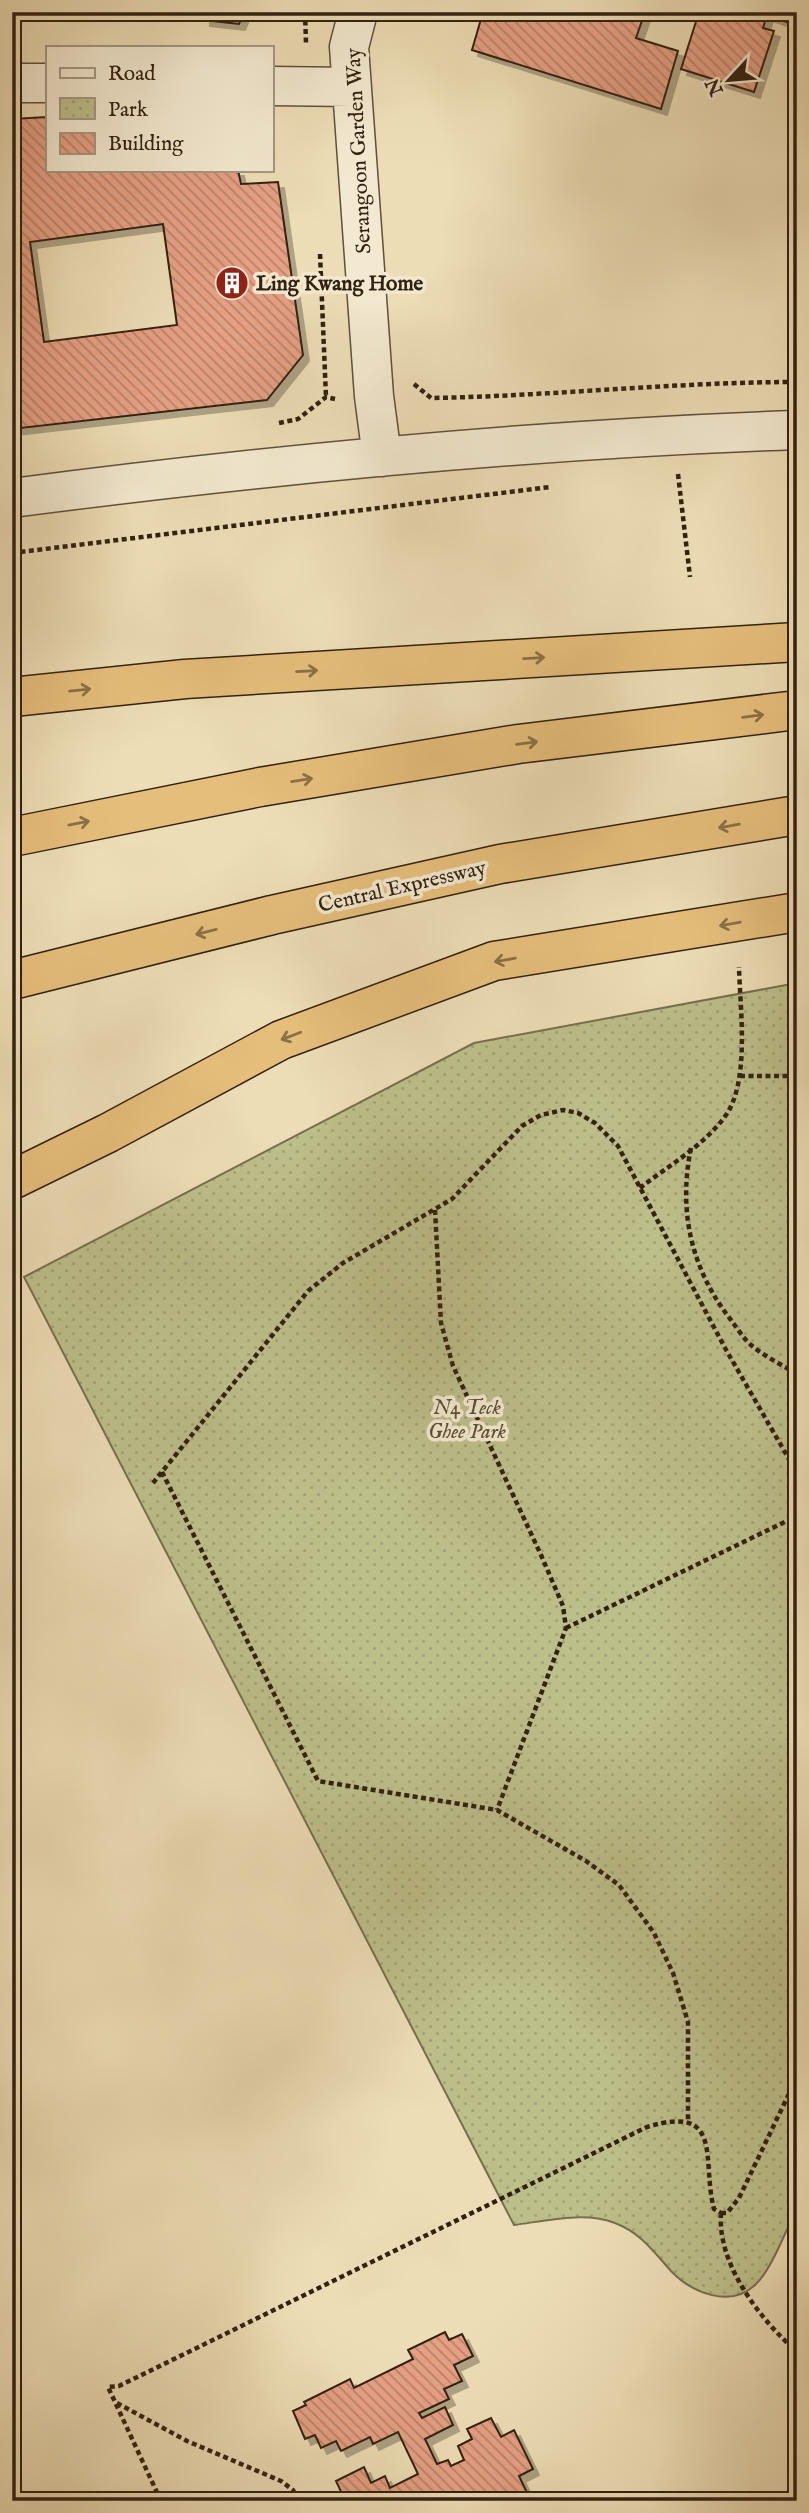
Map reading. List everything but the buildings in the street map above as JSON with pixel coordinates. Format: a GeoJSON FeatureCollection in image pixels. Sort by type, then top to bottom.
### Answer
{"type":"FeatureCollection","features":[{"type":"Feature","properties":{"kind":"highway"},"geometry":{"type":"LineString","coordinates":[[12,697],[185,678],[797,642]]}},
{"type":"Feature","properties":{"kind":"highway"},"geometry":{"type":"LineString","coordinates":[[12,837],[260,787],[518,744],[797,710]]}},
{"type":"Feature","properties":{"kind":"highway","name":"Central Expressway"},"geometry":{"type":"LineString","coordinates":[[12,980],[272,915],[500,864],[797,815]]}},
{"type":"Feature","properties":{"kind":"highway"},"geometry":{"type":"LineString","coordinates":[[12,1180],[108,1133],[281,1040],[494,961],[797,912]]}},
{"type":"Feature","properties":{"kind":"highway"},"geometry":{"type":"LineString","coordinates":[[12,1200],[108,1133]]}},
{"type":"Feature","properties":{"kind":"street","name":"Serangoon Garden Way"},"geometry":{"type":"LineString","coordinates":[[358,12],[349,47],[374,396],[382,457]]}},
{"type":"Feature","properties":{"kind":"street"},"geometry":{"type":"LineString","coordinates":[[12,83],[46,83]]}},
{"type":"Feature","properties":{"kind":"street"},"geometry":{"type":"LineString","coordinates":[[273,86],[352,87]]}},
{"type":"Feature","properties":{"kind":"street"},"geometry":{"type":"LineString","coordinates":[[12,498],[382,457],[674,433],[797,430]]}},
{"type":"Feature","properties":{"kind":"path"},"geometry":{"type":"LineString","coordinates":[[669,385],[674,433]]}},
{"type":"Feature","properties":{"kind":"path"},"geometry":{"type":"LineString","coordinates":[[678,471],[690,577]]}},
{"type":"Feature","properties":{"kind":"path"},"geometry":{"type":"LineString","coordinates":[[665,473],[691,471]]}},
{"type":"Feature","properties":{"kind":"path"},"geometry":{"type":"LineString","coordinates":[[12,553],[556,486]]}},
{"type":"Feature","properties":{"kind":"path"},"geometry":{"type":"LineString","coordinates":[[640,1188],[691,1148],[728,1112],[740,1076],[739,967]]}},
{"type":"Feature","properties":{"kind":"path"},"geometry":{"type":"LineString","coordinates":[[740,1076],[797,1076]]}},
{"type":"Feature","properties":{"kind":"path"},"geometry":{"type":"LineString","coordinates":[[153,1483],[308,1291],[343,1263],[452,1199],[522,1126],[541,1115],[564,1110],[578,1112],[595,1123],[618,1146],[725,1348],[797,1473]]}},
{"type":"Feature","properties":{"kind":"path"},"geometry":{"type":"LineString","coordinates":[[691,1148],[685,1177],[685,1215],[696,1259],[722,1308],[751,1345],[797,1374]]}},
{"type":"Feature","properties":{"kind":"path"},"geometry":{"type":"LineString","coordinates":[[435,1210],[441,1323],[453,1366],[558,1593],[566,1628],[497,1810]]}},
{"type":"Feature","properties":{"kind":"path"},"geometry":{"type":"LineString","coordinates":[[162,1472],[318,1781],[497,1810],[586,1861],[619,1885],[654,1933],[673,1973],[688,2022],[688,2121]]}},
{"type":"Feature","properties":{"kind":"path"},"geometry":{"type":"LineString","coordinates":[[566,1628],[797,1516]]}},
{"type":"Feature","properties":{"kind":"path"},"geometry":{"type":"LineString","coordinates":[[161,2501],[108,2387],[127,2382],[647,2127],[669,2120],[688,2121],[703,2132],[709,2152],[709,2191],[714,2209],[721,2214],[727,2213],[739,2198],[797,2077]]}},
{"type":"Feature","properties":{"kind":"path"},"geometry":{"type":"LineString","coordinates":[[721,2214],[720,2225],[728,2258],[742,2287],[797,2352]]}},
{"type":"Feature","properties":{"kind":"path"},"geometry":{"type":"LineString","coordinates":[[115,2402],[187,2441],[281,2481],[293,2490],[299,2501]]}},
{"type":"Feature","properties":{"kind":"green space","name":"N4 Teck Ghee Park"},"geometry":{"type":"Polygon","coordinates":[[[797,983],[797,2209],[762,2277],[746,2292],[724,2297],[690,2286],[671,2271],[639,2237],[615,2223],[578,2217],[514,2225],[24,1277],[474,1043],[797,983]]]}},
{"type":"Feature","properties":{"kind":"place","name":"Ling Kwang Home"},"geometry":{"type":"Point","coordinates":[232,283]}}]}
